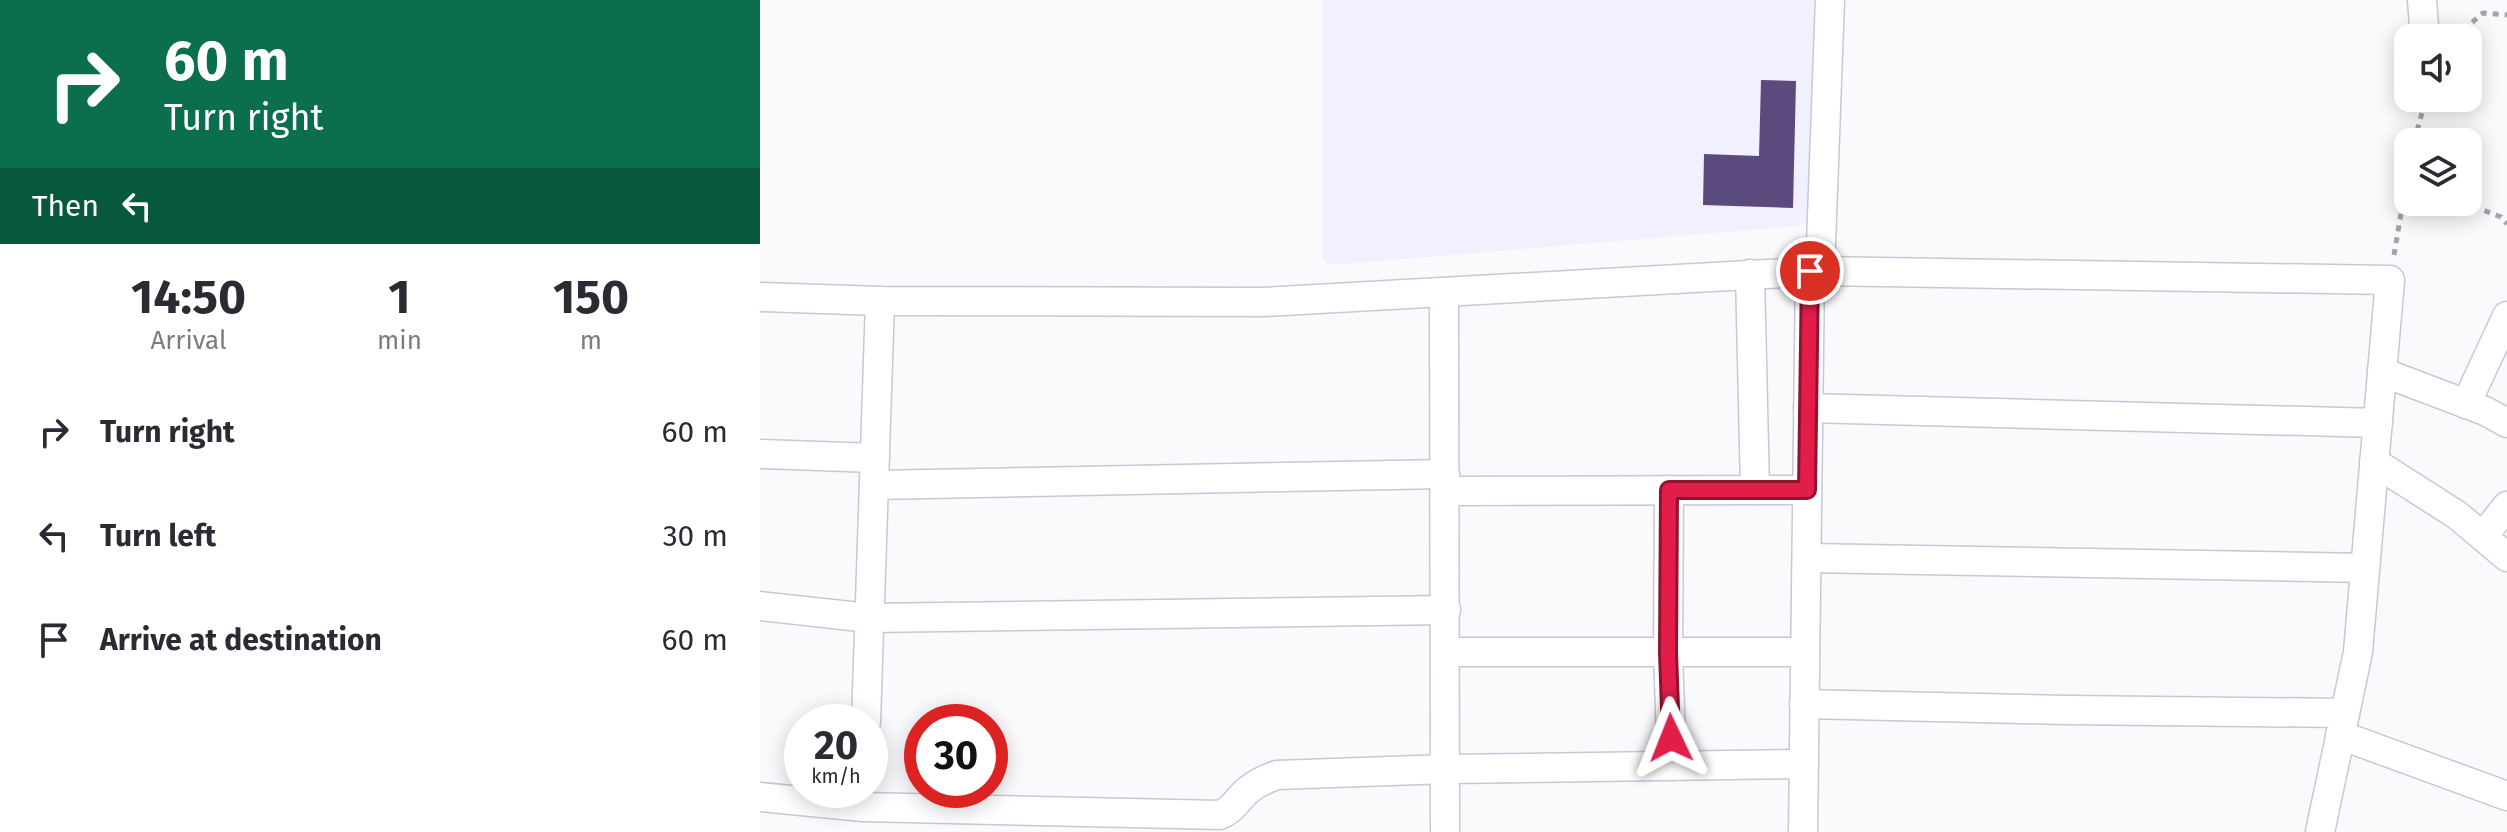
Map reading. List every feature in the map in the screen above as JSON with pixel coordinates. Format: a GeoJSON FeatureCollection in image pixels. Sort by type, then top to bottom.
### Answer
{"type":"FeatureCollection","features":[{"type":"Feature","properties":{"kind":"street"},"geometry":{"type":"LineString","coordinates":[[1803,832],[1808,408],[1830,0]]}},
{"type":"Feature","properties":{"kind":"street"},"geometry":{"type":"LineString","coordinates":[[2422,0],[2424,24]]}},
{"type":"Feature","properties":{"kind":"street"},"geometry":{"type":"LineString","coordinates":[[760,297],[880,301],[1263,302],[1815,271],[2390,280],[2358,652],[2320,832]]}},
{"type":"Feature","properties":{"kind":"street"},"geometry":{"type":"LineString","coordinates":[[1750,274],[1755,490]]}},
{"type":"Feature","properties":{"kind":"street"},"geometry":{"type":"LineString","coordinates":[[1444,292],[1445,832]]}},
{"type":"Feature","properties":{"kind":"street"},"geometry":{"type":"LineString","coordinates":[[867,704],[880,301]]}},
{"type":"Feature","properties":{"kind":"street"},"geometry":{"type":"LineString","coordinates":[[2466,404],[2507,316]]}},
{"type":"Feature","properties":{"kind":"street"},"geometry":{"type":"LineString","coordinates":[[2382,372],[2507,423]]}},
{"type":"Feature","properties":{"kind":"street"},"geometry":{"type":"LineString","coordinates":[[1808,408],[2378,423]]}},
{"type":"Feature","properties":{"kind":"street"},"geometry":{"type":"LineString","coordinates":[[760,454],[874,472],[1445,482],[1669,490],[1807,490]]}},
{"type":"Feature","properties":{"kind":"street"},"geometry":{"type":"LineString","coordinates":[[2374,462],[2457,515],[2507,557]]}},
{"type":"Feature","properties":{"kind":"street"},"geometry":{"type":"LineString","coordinates":[[1669,490],[1668,652],[1672,766]]}},
{"type":"Feature","properties":{"kind":"street"},"geometry":{"type":"LineString","coordinates":[[2483,536],[2507,506]]}},
{"type":"Feature","properties":{"kind":"street"},"geometry":{"type":"LineString","coordinates":[[1807,558],[2365,568]]}},
{"type":"Feature","properties":{"kind":"street"},"geometry":{"type":"LineString","coordinates":[[760,606],[869,618],[1446,610]]}},
{"type":"Feature","properties":{"kind":"street"},"geometry":{"type":"LineString","coordinates":[[1446,652],[1805,652]]}},
{"type":"Feature","properties":{"kind":"street"},"geometry":{"type":"LineString","coordinates":[[1804,704],[2069,710],[2343,724],[2507,796]]}},
{"type":"Feature","properties":{"kind":"street"},"geometry":{"type":"LineString","coordinates":[[760,797],[863,810],[1220,815],[1230,811],[1243,794],[1258,782],[1277,775],[1446,769],[1804,764]]}},
{"type":"Feature","properties":{"kind":"path"},"geometry":{"type":"LineString","coordinates":[[2470,24],[2483,13],[2507,15]]}},
{"type":"Feature","properties":{"kind":"path"},"geometry":{"type":"LineString","coordinates":[[2482,210],[2501,217],[2507,224]]}},
{"type":"Feature","properties":{"kind":"path"},"geometry":{"type":"LineString","coordinates":[[2390,280],[2402,216]]}},
{"type":"Feature","properties":{"kind":"shaded area"},"geometry":{"type":"Polygon","coordinates":[[[1323,0],[1814,0],[1812,213],[1806,224],[1797,226],[1331,265],[1322,259],[1323,0]]]}},
{"type":"Feature","properties":{"kind":"building"},"geometry":{"type":"Polygon","coordinates":[[[1761,80],[1796,81],[1793,208],[1703,205],[1704,154],[1759,156],[1761,80]]]}},
{"type":"Feature","properties":{"kind":"route"},"geometry":{"type":"LineString","coordinates":[[1671,738],[1669,490],[1807,490],[1810,271]]}}]}
